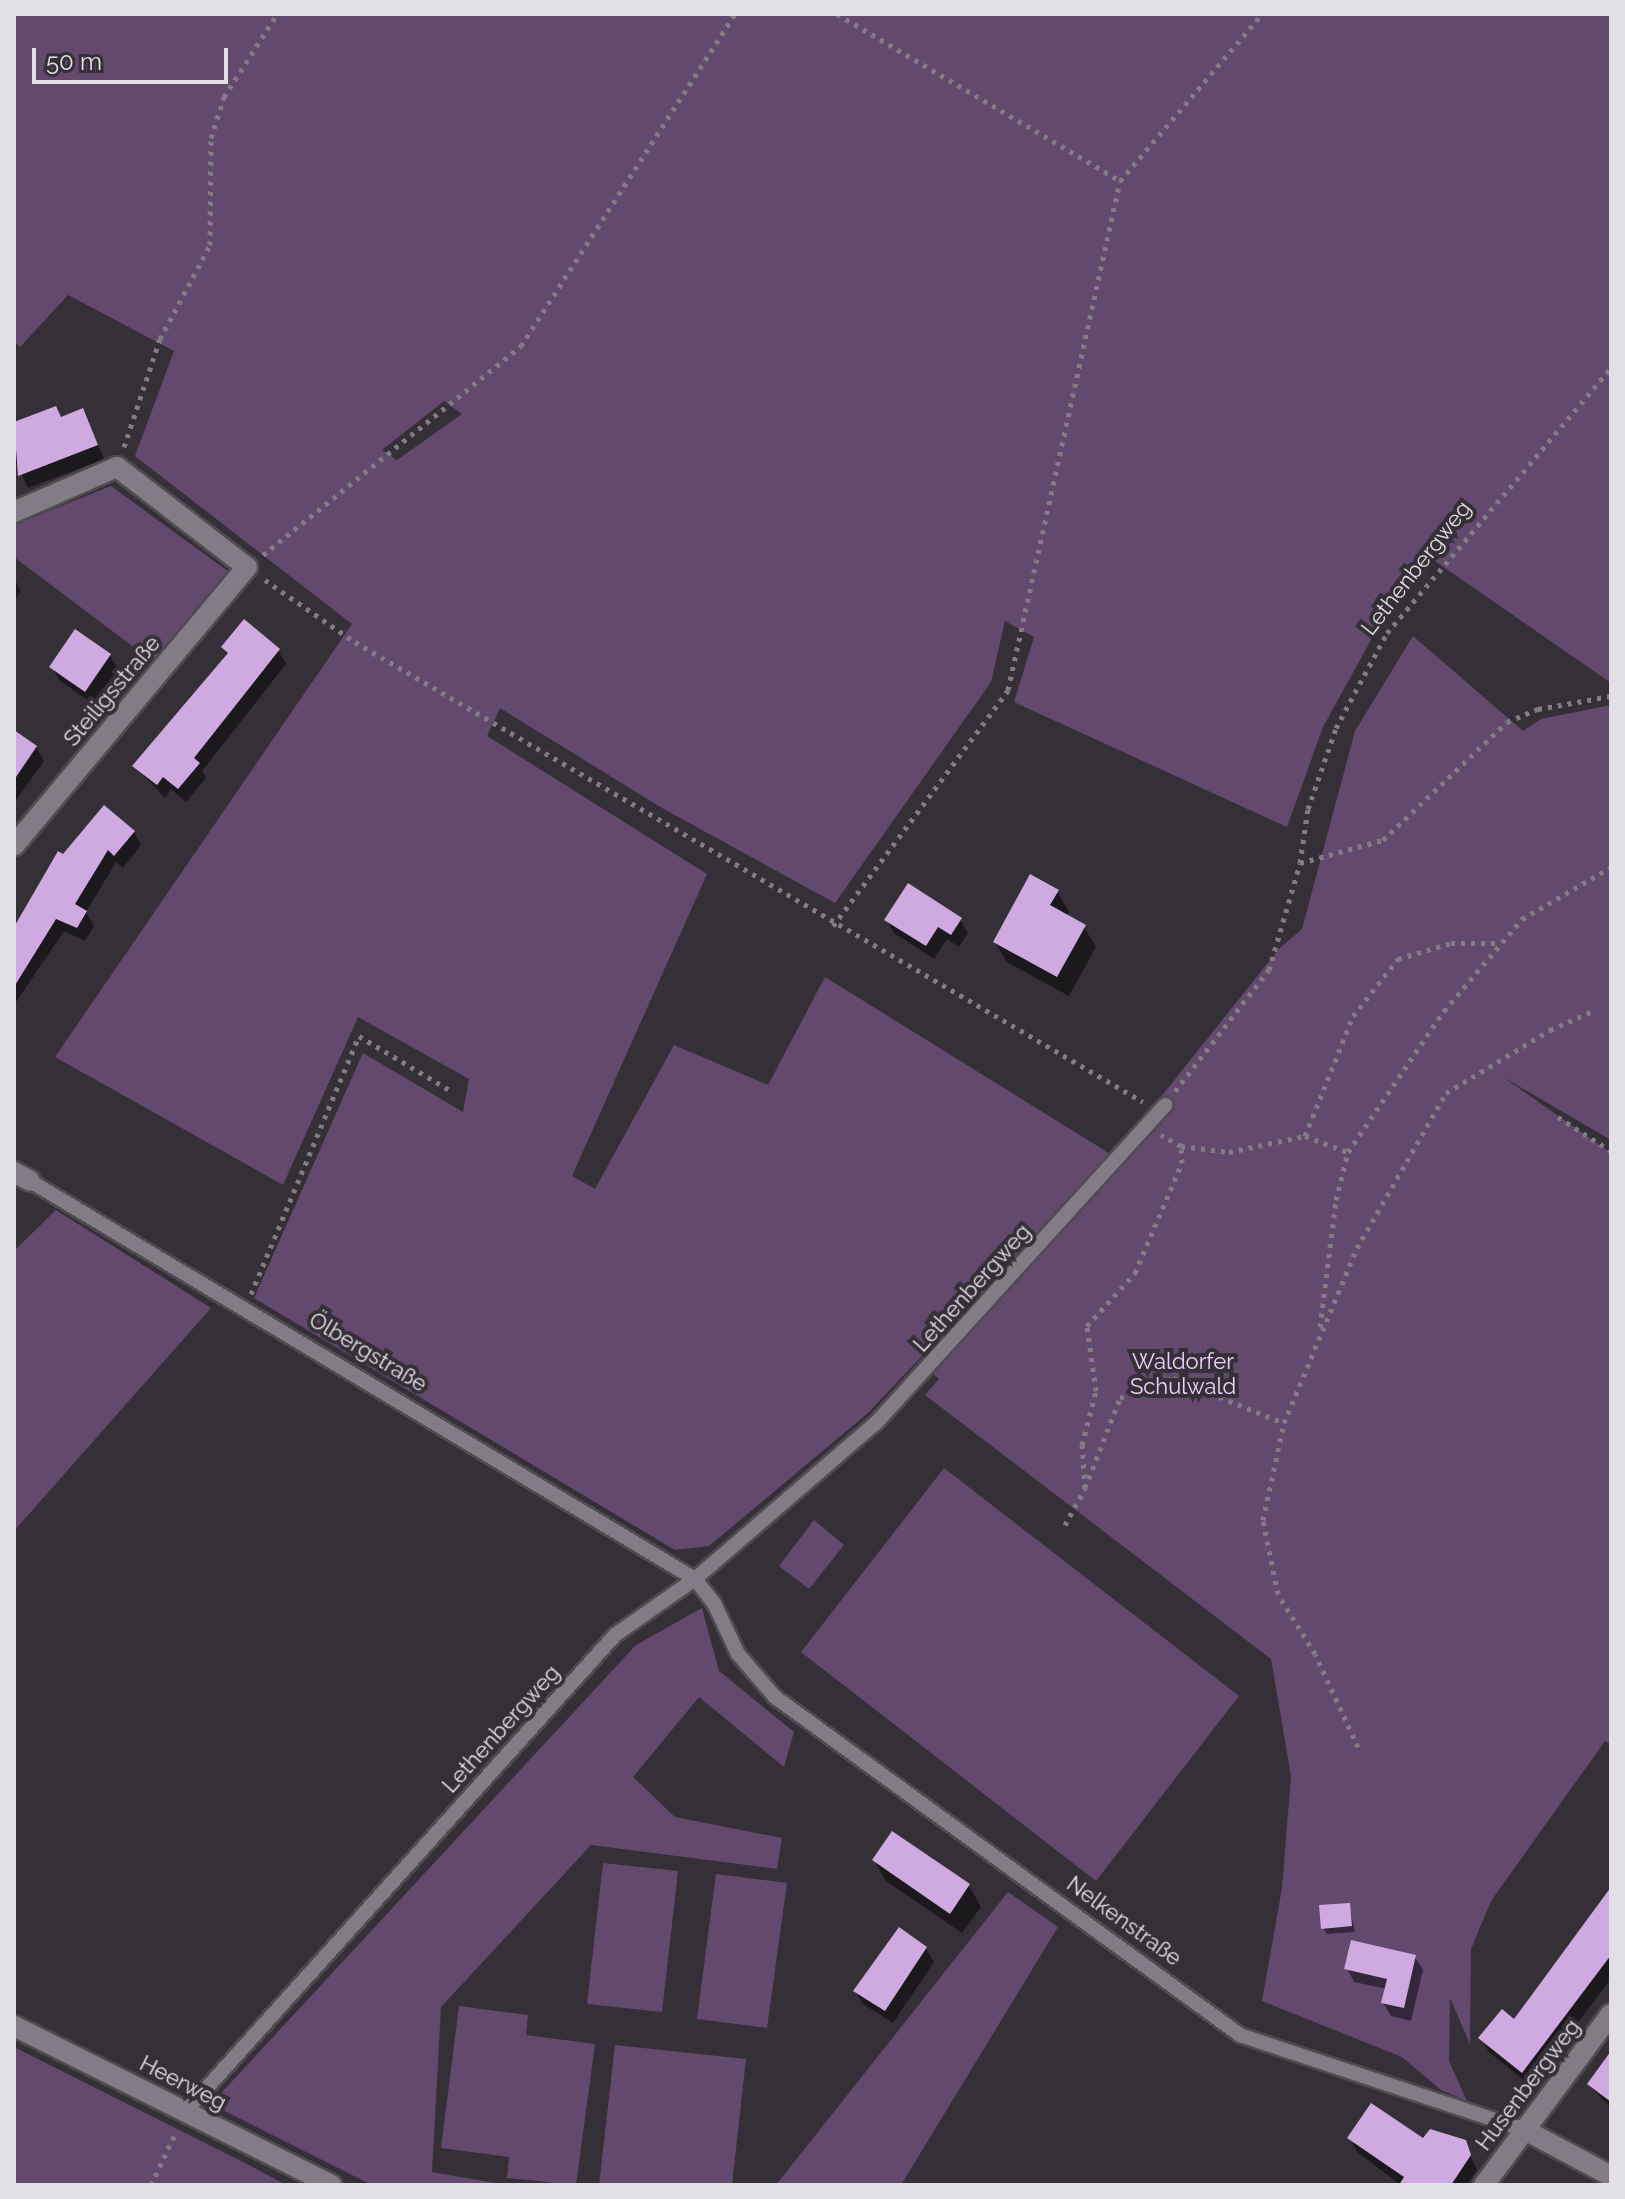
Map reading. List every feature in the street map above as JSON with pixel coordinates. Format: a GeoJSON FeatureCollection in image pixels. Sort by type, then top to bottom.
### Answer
{"type":"FeatureCollection","features":[{"type":"Feature","properties":{"kind":"street"},"geometry":{"type":"LineString","coordinates":[[14,512],[117,467],[247,567]]}},
{"type":"Feature","properties":{"kind":"street","name":"Steiligsstraße"},"geometry":{"type":"LineString","coordinates":[[14,846],[247,567]]}},
{"type":"Feature","properties":{"kind":"street","name":"Husenbergweg"},"geometry":{"type":"LineString","coordinates":[[1484,2185],[1611,2014]]}},
{"type":"Feature","properties":{"kind":"street","name":"Heerweg"},"geometry":{"type":"LineString","coordinates":[[14,2026],[331,2185]]}},
{"type":"Feature","properties":{"kind":"street","name":"Nelkenstraße"},"geometry":{"type":"LineString","coordinates":[[1523,2129],[1611,2176]]}},
{"type":"Feature","properties":{"kind":"lane","name":"Lethenbergweg"},"geometry":{"type":"LineString","coordinates":[[186,2111],[615,1635],[695,1579],[876,1423],[1163,1108]]}},
{"type":"Feature","properties":{"kind":"lane","name":"Ölbergstraße"},"geometry":{"type":"LineString","coordinates":[[22,1176],[246,1306],[695,1579]]}},
{"type":"Feature","properties":{"kind":"lane","name":"Nelkenstraße"},"geometry":{"type":"LineString","coordinates":[[695,1579],[714,1603],[738,1654],[775,1697],[1240,2035],[1523,2129]]}},
{"type":"Feature","properties":{"kind":"path"},"geometry":{"type":"LineString","coordinates":[[117,467],[160,339],[210,245],[211,138],[224,97],[277,14]]}},
{"type":"Feature","properties":{"kind":"path"},"geometry":{"type":"LineString","coordinates":[[735,14],[521,346],[247,567],[355,642],[833,926],[1163,1108]]}},
{"type":"Feature","properties":{"kind":"path"},"geometry":{"type":"LineString","coordinates":[[837,14],[1120,181]]}},
{"type":"Feature","properties":{"kind":"path"},"geometry":{"type":"LineString","coordinates":[[833,926],[1008,690],[1120,181],[1262,14]]}},
{"type":"Feature","properties":{"kind":"path","name":"Lethenbergweg"},"geometry":{"type":"LineString","coordinates":[[1163,1108],[1269,970],[1300,863],[1308,809],[1336,728],[1387,633],[1611,368]]}},
{"type":"Feature","properties":{"kind":"path"},"geometry":{"type":"LineString","coordinates":[[1300,863],[1383,840],[1507,722],[1538,709],[1611,696]]}},
{"type":"Feature","properties":{"kind":"path"},"geometry":{"type":"LineString","coordinates":[[1320,1332],[1336,1200],[1348,1152],[1444,1011],[1522,919],[1611,867]]}},
{"type":"Feature","properties":{"kind":"path"},"geometry":{"type":"LineString","coordinates":[[1305,1136],[1353,1016],[1398,959],[1451,943],[1501,943]]}},
{"type":"Feature","properties":{"kind":"path"},"geometry":{"type":"LineString","coordinates":[[1358,1747],[1315,1654],[1278,1594],[1263,1520],[1284,1423],[1357,1248],[1446,1093],[1550,1030],[1595,1010]]}},
{"type":"Feature","properties":{"kind":"path"},"geometry":{"type":"LineString","coordinates":[[246,1306],[359,1036],[453,1092]]}},
{"type":"Feature","properties":{"kind":"path"},"geometry":{"type":"LineString","coordinates":[[1558,1117],[1611,1151]]}},
{"type":"Feature","properties":{"kind":"path"},"geometry":{"type":"LineString","coordinates":[[1147,1128],[1181,1146],[1229,1152],[1305,1136],[1348,1152]]}},
{"type":"Feature","properties":{"kind":"path"},"geometry":{"type":"LineString","coordinates":[[1085,1488],[1082,1445],[1096,1391],[1087,1326],[1135,1273],[1182,1163],[1181,1146]]}},
{"type":"Feature","properties":{"kind":"path"},"geometry":{"type":"LineString","coordinates":[[1065,1525],[1085,1488],[1120,1398],[1173,1378],[1284,1423]]}},
{"type":"Feature","properties":{"kind":"path"},"geometry":{"type":"LineString","coordinates":[[151,2185],[186,2111]]}},
{"type":"Feature","properties":{"kind":"green space"},"geometry":{"type":"Polygon","coordinates":[[[14,14],[1611,14],[1611,683],[1435,561],[1377,629],[1323,727],[1287,827],[1014,702],[1034,637],[1005,621],[991,682],[835,903],[662,808],[500,708],[487,736],[707,874],[572,1176],[595,1189],[674,1045],[768,1085],[825,977],[1112,1155],[868,1413],[709,1546],[675,1550],[254,1298],[363,1053],[463,1112],[469,1079],[358,1017],[283,1185],[55,1057],[352,624],[135,456],[174,351],[68,295],[20,347],[14,342],[14,14]],[[444,401],[382,450],[397,460],[462,414],[444,401]]]}},
{"type":"Feature","properties":{"kind":"green space"},"geometry":{"type":"Polygon","coordinates":[[[111,486],[229,572],[152,661],[14,557],[14,525],[111,486]]]}},
{"type":"Feature","properties":{"kind":"green space","name":"Waldorfer Schulwald"},"geometry":{"type":"Polygon","coordinates":[[[1413,636],[1523,731],[1541,719],[1611,705],[1611,1140],[1503,1077],[1611,1153],[1611,1744],[1605,1741],[1491,1901],[1471,1949],[1470,2044],[1450,1998],[1449,2061],[1467,2101],[1441,2090],[1402,2057],[1262,2001],[1282,1888],[1291,1776],[1271,1659],[925,1395],[939,1379],[923,1366],[1044,1251],[1152,1108],[1279,949],[1302,929],[1355,731],[1413,636]]]}},
{"type":"Feature","properties":{"kind":"green space"},"geometry":{"type":"Polygon","coordinates":[[[56,1210],[211,1308],[14,1531],[14,1251],[56,1210]]]}},
{"type":"Feature","properties":{"kind":"green space"},"geometry":{"type":"Polygon","coordinates":[[[944,1468],[1239,1696],[1096,1881],[801,1652],[944,1468]]]}},
{"type":"Feature","properties":{"kind":"green space"},"geometry":{"type":"Polygon","coordinates":[[[814,1520],[844,1545],[809,1589],[779,1566],[814,1520]]]}},
{"type":"Feature","properties":{"kind":"green space"},"geometry":{"type":"Polygon","coordinates":[[[702,1608],[719,1671],[794,1732],[784,1767],[699,1697],[633,1777],[675,1817],[782,1838],[777,1869],[591,1845],[441,2007],[432,2172],[507,2185],[372,2185],[211,2104],[636,1645],[702,1608]]]}},
{"type":"Feature","properties":{"kind":"green space"},"geometry":{"type":"Polygon","coordinates":[[[603,1863],[678,1871],[662,2012],[587,2004],[603,1863]]]}},
{"type":"Feature","properties":{"kind":"green space"},"geometry":{"type":"Polygon","coordinates":[[[716,1874],[787,1883],[767,2028],[697,2019],[716,1874]]]}},
{"type":"Feature","properties":{"kind":"green space"},"geometry":{"type":"Polygon","coordinates":[[[1008,1892],[1058,1927],[901,2185],[776,2185],[1008,1892]]]}},
{"type":"Feature","properties":{"kind":"green space"},"geometry":{"type":"Polygon","coordinates":[[[459,2006],[528,2015],[526,2035],[595,2044],[576,2185],[507,2178],[509,2157],[441,2148],[459,2006]]]}},
{"type":"Feature","properties":{"kind":"green space"},"geometry":{"type":"Polygon","coordinates":[[[615,2045],[746,2059],[732,2185],[599,2185],[615,2045]]]}},
{"type":"Feature","properties":{"kind":"green space"},"geometry":{"type":"Polygon","coordinates":[[[14,2047],[247,2164],[286,2185],[14,2185],[14,2047]]]}},
{"type":"Feature","properties":{"kind":"building"},"geometry":{"type":"Polygon","coordinates":[[[56,406],[61,417],[83,408],[98,445],[18,476],[14,422],[56,406]]]}},
{"type":"Feature","properties":{"kind":"building"},"geometry":{"type":"Polygon","coordinates":[[[244,619],[280,649],[194,758],[200,763],[178,789],[163,777],[157,785],[132,766],[228,653],[221,647],[244,619]]]}},
{"type":"Feature","properties":{"kind":"building"},"geometry":{"type":"Polygon","coordinates":[[[75,629],[111,654],[85,692],[49,667],[75,629]]]}},
{"type":"Feature","properties":{"kind":"building"},"geometry":{"type":"Polygon","coordinates":[[[14,730],[37,746],[14,780],[14,730]]]}},
{"type":"Feature","properties":{"kind":"building"},"geometry":{"type":"Polygon","coordinates":[[[104,805],[135,831],[114,856],[108,850],[75,904],[87,911],[77,928],[56,919],[14,987],[14,927],[58,851],[63,854],[104,805]]]}},
{"type":"Feature","properties":{"kind":"building"},"geometry":{"type":"Polygon","coordinates":[[[1030,874],[1059,890],[1050,905],[1086,925],[1057,977],[993,942],[1030,874]]]}},
{"type":"Feature","properties":{"kind":"building"},"geometry":{"type":"Polygon","coordinates":[[[908,883],[962,918],[951,935],[938,927],[926,946],[884,920],[908,883]]]}},
{"type":"Feature","properties":{"kind":"building"},"geometry":{"type":"Polygon","coordinates":[[[892,1831],[970,1884],[950,1914],[872,1860],[892,1831]]]}},
{"type":"Feature","properties":{"kind":"building"},"geometry":{"type":"Polygon","coordinates":[[[1611,1887],[1611,1955],[1522,2073],[1478,2038],[1502,2009],[1514,2019],[1611,1887]]]}},
{"type":"Feature","properties":{"kind":"building"},"geometry":{"type":"Polygon","coordinates":[[[1350,1903],[1352,1926],[1321,1929],[1319,1905],[1350,1903]]]}},
{"type":"Feature","properties":{"kind":"building"},"geometry":{"type":"Polygon","coordinates":[[[899,1927],[927,1947],[885,2011],[853,1991],[899,1927]]]}},
{"type":"Feature","properties":{"kind":"building"},"geometry":{"type":"Polygon","coordinates":[[[1351,1940],[1416,1955],[1404,2008],[1381,2003],[1387,1979],[1344,1969],[1351,1940]]]}},
{"type":"Feature","properties":{"kind":"building"},"geometry":{"type":"Polygon","coordinates":[[[1611,2051],[1611,2102],[1587,2084],[1611,2051]]]}},
{"type":"Feature","properties":{"kind":"building"},"geometry":{"type":"Polygon","coordinates":[[[1371,2103],[1423,2138],[1430,2129],[1466,2140],[1471,2155],[1451,2185],[1399,2185],[1404,2177],[1347,2138],[1371,2103]]]}}]}
